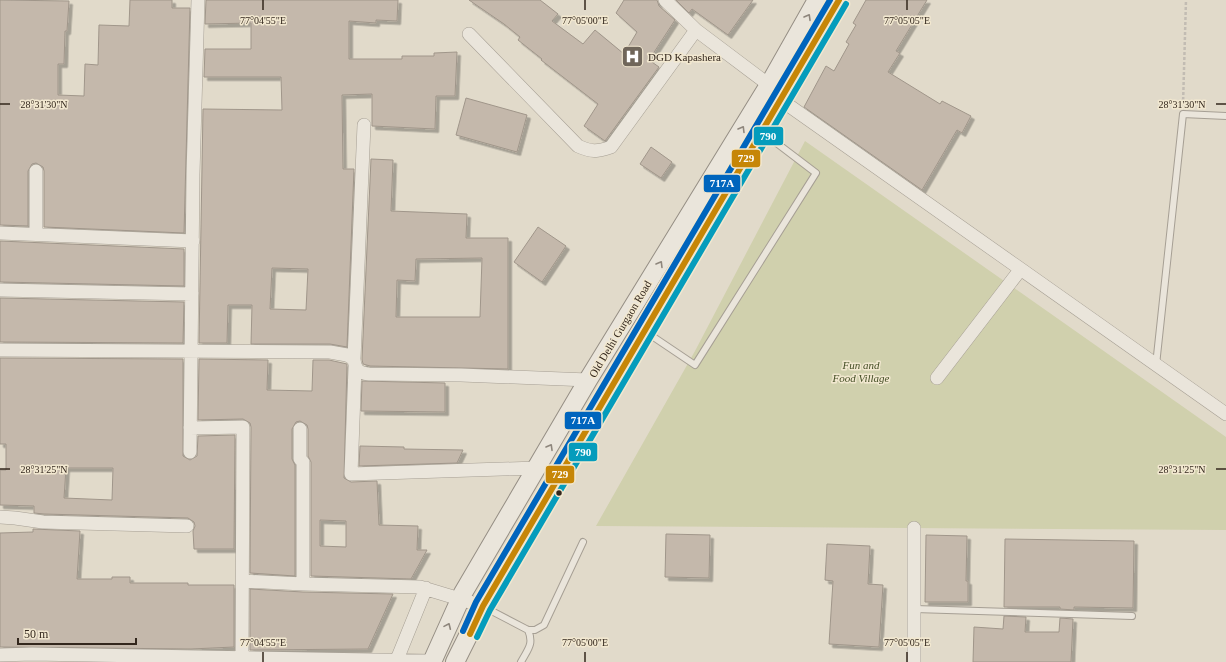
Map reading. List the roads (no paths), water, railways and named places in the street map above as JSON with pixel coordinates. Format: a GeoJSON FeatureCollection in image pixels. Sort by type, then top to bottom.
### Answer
{"type":"FeatureCollection","features":[{"type":"Feature","properties":{"kind":"main road","name":"Old Delhi Gurgaon Road"},"geometry":{"type":"LineString","coordinates":[[432,661],[460,598],[538,468],[588,380],[768,85],[817,0]]}},
{"type":"Feature","properties":{"kind":"main road","name":"Old Delhi Gurgaon Road"},"geometry":{"type":"LineString","coordinates":[[456,662],[483,606],[839,0]]}},
{"type":"Feature","properties":{"kind":"street"},"geometry":{"type":"LineString","coordinates":[[190,452],[198,0]]}},
{"type":"Feature","properties":{"kind":"street"},"geometry":{"type":"LineString","coordinates":[[665,0],[696,30],[768,85]]}},
{"type":"Feature","properties":{"kind":"street"},"geometry":{"type":"LineString","coordinates":[[469,34],[578,146],[589,152],[599,152],[611,147],[696,30]]}},
{"type":"Feature","properties":{"kind":"street"},"geometry":{"type":"LineString","coordinates":[[781,100],[1226,414]]}},
{"type":"Feature","properties":{"kind":"street"},"geometry":{"type":"LineString","coordinates":[[364,125],[351,474],[538,468]]}},
{"type":"Feature","properties":{"kind":"street"},"geometry":{"type":"LineString","coordinates":[[36,171],[36,234]]}},
{"type":"Feature","properties":{"kind":"street"},"geometry":{"type":"LineString","coordinates":[[0,233],[193,241]]}},
{"type":"Feature","properties":{"kind":"street"},"geometry":{"type":"LineString","coordinates":[[937,378],[1020,270]]}},
{"type":"Feature","properties":{"kind":"street"},"geometry":{"type":"LineString","coordinates":[[0,290],[192,294]]}},
{"type":"Feature","properties":{"kind":"street"},"geometry":{"type":"LineString","coordinates":[[0,350],[334,352],[347,355],[363,374],[461,375],[588,380]]}},
{"type":"Feature","properties":{"kind":"street"},"geometry":{"type":"LineString","coordinates":[[190,428],[243,427],[242,657]]}},
{"type":"Feature","properties":{"kind":"street"},"geometry":{"type":"LineString","coordinates":[[300,429],[300,459],[303,462],[302,584]]}},
{"type":"Feature","properties":{"kind":"street"},"geometry":{"type":"LineString","coordinates":[[0,517],[44,522],[187,526]]}},
{"type":"Feature","properties":{"kind":"street"},"geometry":{"type":"LineString","coordinates":[[914,528],[914,662]]}},
{"type":"Feature","properties":{"kind":"street"},"geometry":{"type":"LineString","coordinates":[[243,581],[406,586],[426,588],[483,606]]}},
{"type":"Feature","properties":{"kind":"street"},"geometry":{"type":"LineString","coordinates":[[397,661],[426,588]]}},
{"type":"Feature","properties":{"kind":"street"},"geometry":{"type":"LineString","coordinates":[[0,655],[77,658],[242,657],[432,661]]}},
{"type":"Feature","properties":{"kind":"lane"},"geometry":{"type":"LineString","coordinates":[[1156,366],[1183,114],[1226,116]]}},
{"type":"Feature","properties":{"kind":"lane"},"geometry":{"type":"LineString","coordinates":[[645,331],[695,365],[816,173],[762,132]]}},
{"type":"Feature","properties":{"kind":"lane"},"geometry":{"type":"LineString","coordinates":[[483,606],[528,630],[535,630],[544,625],[583,542]]}},
{"type":"Feature","properties":{"kind":"lane"},"geometry":{"type":"LineString","coordinates":[[915,609],[1132,616]]}},
{"type":"Feature","properties":{"kind":"lane"},"geometry":{"type":"LineString","coordinates":[[522,662],[530,647],[532,639],[528,630]]}},
{"type":"Feature","properties":{"kind":"place","name":"DGD Kapashera"},"geometry":{"type":"Point","coordinates":[633,57]}},
{"type":"Feature","properties":{"kind":"park label","name":"Fun and Food Village"},"geometry":{"type":"Point","coordinates":[861,371]}}]}
